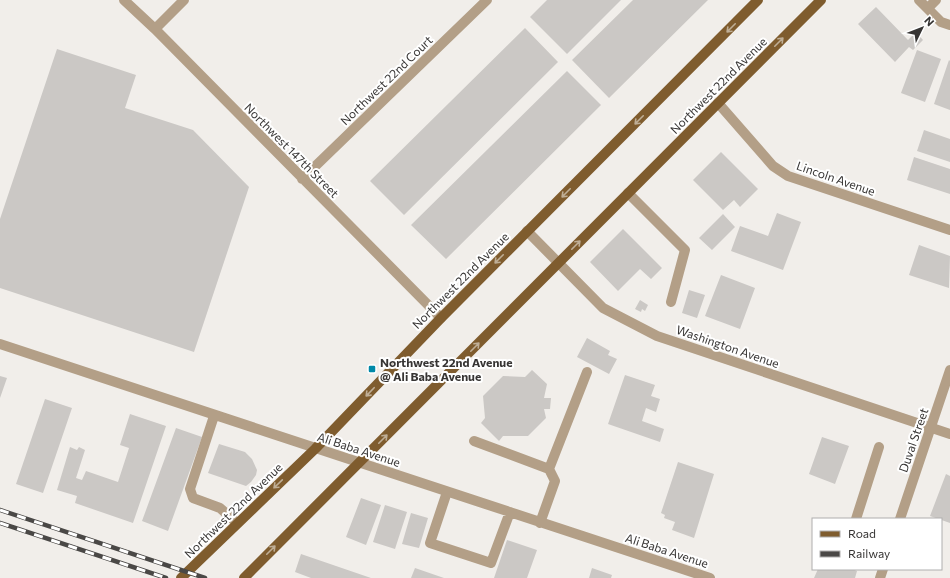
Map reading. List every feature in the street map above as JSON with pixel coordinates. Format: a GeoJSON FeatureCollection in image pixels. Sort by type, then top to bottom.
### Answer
{"type":"FeatureCollection","features":[{"type":"Feature","properties":{"kind":"main road","name":"Northwest 22nd Avenue"},"geometry":{"type":"LineString","coordinates":[[181,578],[315,449],[441,318],[758,0]]}},
{"type":"Feature","properties":{"kind":"main road","name":"Northwest 22nd Avenue"},"geometry":{"type":"LineString","coordinates":[[244,578],[821,0]]}},
{"type":"Feature","properties":{"kind":"street","name":"Northwest 147th Street"},"geometry":{"type":"LineString","coordinates":[[124,0],[155,29],[441,318]]}},
{"type":"Feature","properties":{"kind":"street"},"geometry":{"type":"LineString","coordinates":[[155,29],[184,0]]}},
{"type":"Feature","properties":{"kind":"street","name":"Northwest 22nd Court"},"geometry":{"type":"LineString","coordinates":[[302,179],[487,0]]}},
{"type":"Feature","properties":{"kind":"street"},"geometry":{"type":"LineString","coordinates":[[920,0],[941,22],[950,25]]}},
{"type":"Feature","properties":{"kind":"street"},"geometry":{"type":"LineString","coordinates":[[928,8],[936,0]]}},
{"type":"Feature","properties":{"kind":"street","name":"Lincoln Avenue"},"geometry":{"type":"LineString","coordinates":[[718,103],[773,166],[788,176],[950,230]]}},
{"type":"Feature","properties":{"kind":"street"},"geometry":{"type":"LineString","coordinates":[[628,193],[684,250],[671,302]]}},
{"type":"Feature","properties":{"kind":"street","name":"Washington Avenue"},"geometry":{"type":"LineString","coordinates":[[527,231],[603,308],[657,336],[950,434]]}},
{"type":"Feature","properties":{"kind":"street","name":"Ali Baba Avenue"},"geometry":{"type":"LineString","coordinates":[[0,344],[214,416],[710,578]]}},
{"type":"Feature","properties":{"kind":"street","name":"Duval Street"},"geometry":{"type":"LineString","coordinates":[[900,518],[932,428],[950,370]]}},
{"type":"Feature","properties":{"kind":"street"},"geometry":{"type":"LineString","coordinates":[[549,469],[587,372]]}},
{"type":"Feature","properties":{"kind":"street"},"geometry":{"type":"LineString","coordinates":[[214,416],[190,489],[192,498],[220,508],[237,524]]}},
{"type":"Feature","properties":{"kind":"street"},"geometry":{"type":"LineString","coordinates":[[474,441],[549,469],[555,481],[540,523]]}},
{"type":"Feature","properties":{"kind":"street"},"geometry":{"type":"LineString","coordinates":[[856,518],[879,447]]}},
{"type":"Feature","properties":{"kind":"street"},"geometry":{"type":"LineString","coordinates":[[447,492],[430,542],[491,563],[510,512]]}},
{"type":"Feature","properties":{"kind":"building"},"geometry":{"type":"Polygon","coordinates":[[[547,0],[621,0],[567,54],[530,17],[547,0]]]}},
{"type":"Feature","properties":{"kind":"building"},"geometry":{"type":"Polygon","coordinates":[[[633,0],[708,0],[609,98],[572,60],[633,0]]]}},
{"type":"Feature","properties":{"kind":"building"},"geometry":{"type":"Polygon","coordinates":[[[876,7],[908,40],[916,32],[923,40],[913,50],[909,47],[895,62],[858,24],[876,7]]]}},
{"type":"Feature","properties":{"kind":"building"},"geometry":{"type":"Polygon","coordinates":[[[525,28],[558,62],[404,215],[370,181],[525,28]]]}},
{"type":"Feature","properties":{"kind":"building"},"geometry":{"type":"Polygon","coordinates":[[[57,49],[136,75],[125,108],[193,130],[249,187],[194,352],[0,288],[0,219],[57,49]]]}},
{"type":"Feature","properties":{"kind":"building"},"geometry":{"type":"Polygon","coordinates":[[[917,50],[941,59],[925,102],[901,93],[917,50]]]}},
{"type":"Feature","properties":{"kind":"building"},"geometry":{"type":"Polygon","coordinates":[[[949,60],[950,61],[950,110],[934,104],[949,60]]]}},
{"type":"Feature","properties":{"kind":"building"},"geometry":{"type":"Polygon","coordinates":[[[567,71],[601,105],[446,259],[411,225],[567,71]]]}},
{"type":"Feature","properties":{"kind":"building"},"geometry":{"type":"Polygon","coordinates":[[[924,130],[950,139],[950,162],[917,151],[924,130]]]}},
{"type":"Feature","properties":{"kind":"building"},"geometry":{"type":"Polygon","coordinates":[[[721,152],[758,189],[740,207],[734,200],[723,210],[693,180],[721,152]]]}},
{"type":"Feature","properties":{"kind":"building"},"geometry":{"type":"Polygon","coordinates":[[[914,157],[950,169],[950,194],[907,180],[914,157]]]}},
{"type":"Feature","properties":{"kind":"building"},"geometry":{"type":"Polygon","coordinates":[[[777,213],[801,222],[783,270],[731,251],[740,226],[768,236],[777,213]]]}},
{"type":"Feature","properties":{"kind":"building"},"geometry":{"type":"Polygon","coordinates":[[[723,214],[735,227],[712,250],[699,238],[723,214]]]}},
{"type":"Feature","properties":{"kind":"building"},"geometry":{"type":"Polygon","coordinates":[[[623,229],[662,268],[651,279],[640,269],[618,291],[590,262],[623,229]]]}},
{"type":"Feature","properties":{"kind":"building"},"geometry":{"type":"Polygon","coordinates":[[[919,245],[950,256],[949,288],[909,275],[919,245]]]}},
{"type":"Feature","properties":{"kind":"building"},"geometry":{"type":"Polygon","coordinates":[[[721,275],[755,288],[740,329],[705,316],[721,275]]]}},
{"type":"Feature","properties":{"kind":"building"},"geometry":{"type":"Polygon","coordinates":[[[689,290],[705,295],[697,318],[682,313],[689,290]]]}},
{"type":"Feature","properties":{"kind":"building"},"geometry":{"type":"Polygon","coordinates":[[[640,300],[648,305],[645,311],[642,309],[641,312],[635,309],[640,300]]]}},
{"type":"Feature","properties":{"kind":"building"},"geometry":{"type":"Polygon","coordinates":[[[587,338],[610,351],[608,355],[617,359],[609,374],[577,357],[587,338]]]}},
{"type":"Feature","properties":{"kind":"building"},"geometry":{"type":"Polygon","coordinates":[[[532,370],[547,384],[544,398],[551,398],[550,409],[544,409],[546,418],[528,436],[503,436],[499,441],[481,423],[485,418],[483,396],[503,376],[525,377],[532,370]]]}},
{"type":"Feature","properties":{"kind":"building"},"geometry":{"type":"Polygon","coordinates":[[[625,375],[655,385],[651,396],[660,399],[656,412],[646,408],[642,421],[664,429],[660,442],[608,424],[625,375]]]}},
{"type":"Feature","properties":{"kind":"building"},"geometry":{"type":"Polygon","coordinates":[[[0,376],[7,378],[0,398],[0,376]]]}},
{"type":"Feature","properties":{"kind":"building"},"geometry":{"type":"Polygon","coordinates":[[[45,399],[72,408],[43,493],[16,484],[45,399]]]}},
{"type":"Feature","properties":{"kind":"building"},"geometry":{"type":"Polygon","coordinates":[[[130,414],[166,426],[133,523],[75,503],[77,496],[57,490],[70,447],[77,450],[79,447],[85,450],[76,478],[82,480],[86,471],[118,482],[129,448],[120,445],[130,414]]]}},
{"type":"Feature","properties":{"kind":"building"},"geometry":{"type":"Polygon","coordinates":[[[176,428],[202,437],[168,531],[142,521],[176,428]]]}},
{"type":"Feature","properties":{"kind":"building"},"geometry":{"type":"Polygon","coordinates":[[[822,437],[849,446],[835,484],[809,474],[822,437]]]}},
{"type":"Feature","properties":{"kind":"building"},"geometry":{"type":"Polygon","coordinates":[[[219,444],[245,452],[252,459],[257,470],[256,475],[246,486],[208,473],[219,444]]]}},
{"type":"Feature","properties":{"kind":"building"},"geometry":{"type":"Polygon","coordinates":[[[678,462],[714,474],[694,538],[672,530],[675,522],[664,518],[665,515],[661,513],[678,462]]]}},
{"type":"Feature","properties":{"kind":"building"},"geometry":{"type":"Polygon","coordinates":[[[946,474],[950,476],[950,523],[942,520],[942,518],[930,516],[946,474]]]}},
{"type":"Feature","properties":{"kind":"building"},"geometry":{"type":"Polygon","coordinates":[[[361,498],[381,505],[366,545],[346,537],[361,498]]]}},
{"type":"Feature","properties":{"kind":"building"},"geometry":{"type":"Polygon","coordinates":[[[385,505],[407,512],[395,549],[373,542],[385,505]]]}},
{"type":"Feature","properties":{"kind":"building"},"geometry":{"type":"Polygon","coordinates":[[[411,513],[428,518],[419,548],[402,544],[411,513]]]}},
{"type":"Feature","properties":{"kind":"building"},"geometry":{"type":"Polygon","coordinates":[[[507,540],[537,550],[527,578],[494,578],[507,540]]]}},
{"type":"Feature","properties":{"kind":"building"},"geometry":{"type":"Polygon","coordinates":[[[301,554],[371,578],[311,578],[295,572],[301,554]]]}},
{"type":"Feature","properties":{"kind":"building"},"geometry":{"type":"Polygon","coordinates":[[[415,568],[444,578],[411,578],[415,568]]]}},
{"type":"Feature","properties":{"kind":"building"},"geometry":{"type":"Polygon","coordinates":[[[592,568],[612,575],[611,578],[589,578],[592,568]]]}},
{"type":"Feature","properties":{"kind":"building"},"geometry":{"type":"Polygon","coordinates":[[[818,570],[857,571],[855,578],[814,578],[818,570]]]}},
{"type":"Feature","properties":{"kind":"railway"},"geometry":{"type":"LineString","coordinates":[[0,510],[205,578]]}},
{"type":"Feature","properties":{"kind":"railway"},"geometry":{"type":"LineString","coordinates":[[0,523],[166,578]]}},
{"type":"Feature","properties":{"kind":"place","name":"Northwest 22nd Avenue @ Ali Baba Avenue"},"geometry":{"type":"Point","coordinates":[372,369]}}]}
